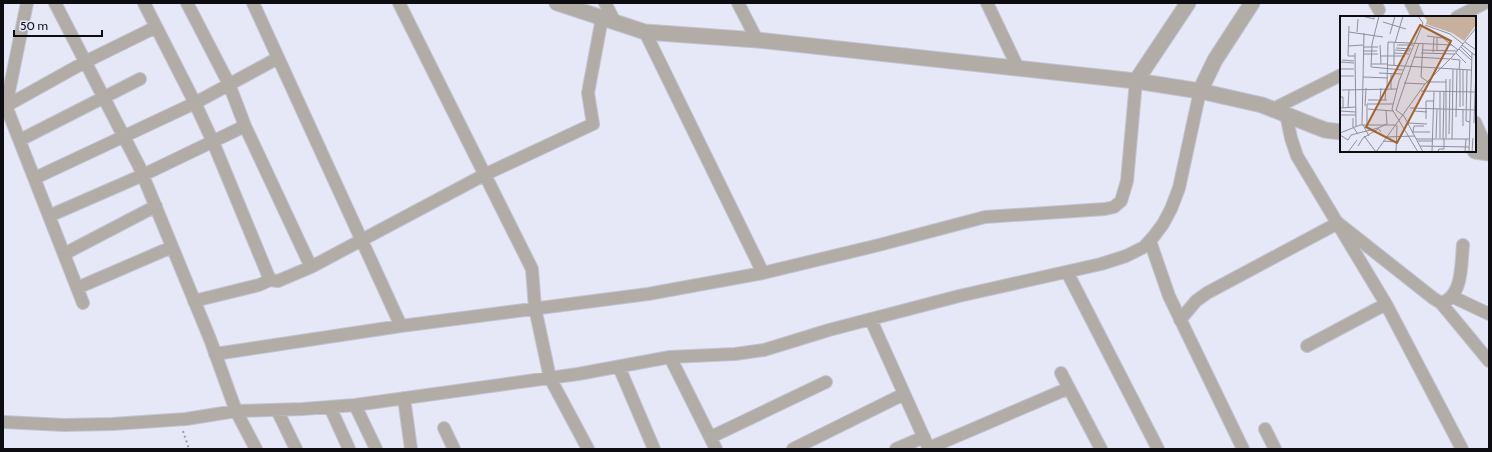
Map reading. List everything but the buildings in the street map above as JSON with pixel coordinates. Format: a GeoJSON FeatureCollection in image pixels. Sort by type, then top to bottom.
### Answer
{"type":"FeatureCollection","features":[{"type":"Feature","properties":{"kind":"street"},"geometry":{"type":"LineString","coordinates":[[27,3],[6,106],[83,303]]}},
{"type":"Feature","properties":{"kind":"street"},"geometry":{"type":"LineString","coordinates":[[55,3],[143,175],[215,354],[236,411],[256,449]]}},
{"type":"Feature","properties":{"kind":"street"},"geometry":{"type":"LineString","coordinates":[[144,3],[195,103],[213,142],[270,280]]}},
{"type":"Feature","properties":{"kind":"street"},"geometry":{"type":"LineString","coordinates":[[187,3],[229,84],[245,126],[311,268]]}},
{"type":"Feature","properties":{"kind":"street"},"geometry":{"type":"LineString","coordinates":[[253,3],[401,326]]}},
{"type":"Feature","properties":{"kind":"street"},"geometry":{"type":"LineString","coordinates":[[400,3],[484,175],[532,269],[535,308],[550,378],[588,449]]}},
{"type":"Feature","properties":{"kind":"street"},"geometry":{"type":"LineString","coordinates":[[557,3],[645,32],[758,40],[1141,82],[1196,90],[1280,112],[1325,130],[1340,132]]}},
{"type":"Feature","properties":{"kind":"street"},"geometry":{"type":"LineString","coordinates":[[194,301],[259,285],[270,280],[278,281],[311,268],[484,175],[593,124],[588,93],[609,20],[605,3]]}},
{"type":"Feature","properties":{"kind":"street"},"geometry":{"type":"LineString","coordinates":[[738,3],[758,40]]}},
{"type":"Feature","properties":{"kind":"street"},"geometry":{"type":"LineString","coordinates":[[987,3],[1018,68]]}},
{"type":"Feature","properties":{"kind":"street"},"geometry":{"type":"LineString","coordinates":[[215,354],[401,326],[648,294],[763,273],[887,243],[985,216],[1105,209],[1114,206],[1121,201],[1126,181],[1141,82],[1188,3]]}},
{"type":"Feature","properties":{"kind":"street"},"geometry":{"type":"LineString","coordinates":[[3,422],[72,425],[112,424],[180,420],[236,411],[355,405],[619,368],[670,357],[735,354],[764,350],[829,330],[959,296],[1067,272],[1126,256],[1150,241],[1163,224],[1171,209],[1179,188],[1196,90],[1252,3]]}},
{"type":"Feature","properties":{"kind":"street"},"geometry":{"type":"LineString","coordinates":[[1411,3],[1418,16]]}},
{"type":"Feature","properties":{"kind":"street"},"geometry":{"type":"LineString","coordinates":[[1459,16],[1485,3],[1489,9]]}},
{"type":"Feature","properties":{"kind":"street"},"geometry":{"type":"LineString","coordinates":[[6,106],[85,62],[156,26]]}},
{"type":"Feature","properties":{"kind":"street"},"geometry":{"type":"LineString","coordinates":[[645,32],[763,273]]}},
{"type":"Feature","properties":{"kind":"street"},"geometry":{"type":"LineString","coordinates":[[35,178],[195,103],[278,58]]}},
{"type":"Feature","properties":{"kind":"street"},"geometry":{"type":"LineString","coordinates":[[1280,112],[1340,76]]}},
{"type":"Feature","properties":{"kind":"street"},"geometry":{"type":"LineString","coordinates":[[20,140],[140,79]]}},
{"type":"Feature","properties":{"kind":"street"},"geometry":{"type":"LineString","coordinates":[[1280,112],[1297,156],[1386,304],[1461,449]]}},
{"type":"Feature","properties":{"kind":"street"},"geometry":{"type":"LineString","coordinates":[[1476,124],[1489,153]]}},
{"type":"Feature","properties":{"kind":"street"},"geometry":{"type":"LineString","coordinates":[[49,216],[143,175],[245,126]]}},
{"type":"Feature","properties":{"kind":"street"},"geometry":{"type":"LineString","coordinates":[[1476,151],[1489,153]]}},
{"type":"Feature","properties":{"kind":"street"},"geometry":{"type":"LineString","coordinates":[[64,254],[156,206]]}},
{"type":"Feature","properties":{"kind":"street"},"geometry":{"type":"LineString","coordinates":[[1338,223],[1441,303],[1489,360]]}},
{"type":"Feature","properties":{"kind":"street"},"geometry":{"type":"LineString","coordinates":[[1180,320],[1196,301],[1207,293],[1338,223]]}},
{"type":"Feature","properties":{"kind":"street"},"geometry":{"type":"LineString","coordinates":[[1150,241],[1169,296],[1243,449]]}},
{"type":"Feature","properties":{"kind":"street"},"geometry":{"type":"LineString","coordinates":[[1441,303],[1453,297],[1457,287],[1463,245]]}},
{"type":"Feature","properties":{"kind":"street"},"geometry":{"type":"LineString","coordinates":[[77,288],[172,247]]}},
{"type":"Feature","properties":{"kind":"street"},"geometry":{"type":"LineString","coordinates":[[1067,272],[1158,449]]}},
{"type":"Feature","properties":{"kind":"street"},"geometry":{"type":"LineString","coordinates":[[1453,297],[1489,314]]}},
{"type":"Feature","properties":{"kind":"street"},"geometry":{"type":"LineString","coordinates":[[1307,346],[1386,304]]}},
{"type":"Feature","properties":{"kind":"street"},"geometry":{"type":"LineString","coordinates":[[871,320],[929,449],[1069,388]]}},
{"type":"Feature","properties":{"kind":"street"},"geometry":{"type":"LineString","coordinates":[[670,357],[716,449]]}},
{"type":"Feature","properties":{"kind":"street"},"geometry":{"type":"LineString","coordinates":[[619,368],[654,449]]}},
{"type":"Feature","properties":{"kind":"street"},"geometry":{"type":"LineString","coordinates":[[1061,373],[1098,448]]}},
{"type":"Feature","properties":{"kind":"street"},"geometry":{"type":"LineString","coordinates":[[711,438],[826,382]]}},
{"type":"Feature","properties":{"kind":"street"},"geometry":{"type":"LineString","coordinates":[[793,449],[904,394]]}},
{"type":"Feature","properties":{"kind":"street"},"geometry":{"type":"LineString","coordinates":[[404,398],[411,449]]}},
{"type":"Feature","properties":{"kind":"street"},"geometry":{"type":"LineString","coordinates":[[355,405],[376,449]]}},
{"type":"Feature","properties":{"kind":"street"},"geometry":{"type":"LineString","coordinates":[[330,407],[349,449]]}},
{"type":"Feature","properties":{"kind":"street"},"geometry":{"type":"LineString","coordinates":[[278,410],[296,449]]}},
{"type":"Feature","properties":{"kind":"street"},"geometry":{"type":"LineString","coordinates":[[444,428],[454,449]]}},
{"type":"Feature","properties":{"kind":"street"},"geometry":{"type":"LineString","coordinates":[[1265,429],[1275,449]]}},
{"type":"Feature","properties":{"kind":"street"},"geometry":{"type":"LineString","coordinates":[[896,449],[924,437]]}},
{"type":"Feature","properties":{"kind":"path"},"geometry":{"type":"LineString","coordinates":[[180,420],[189,449]]}}]}
